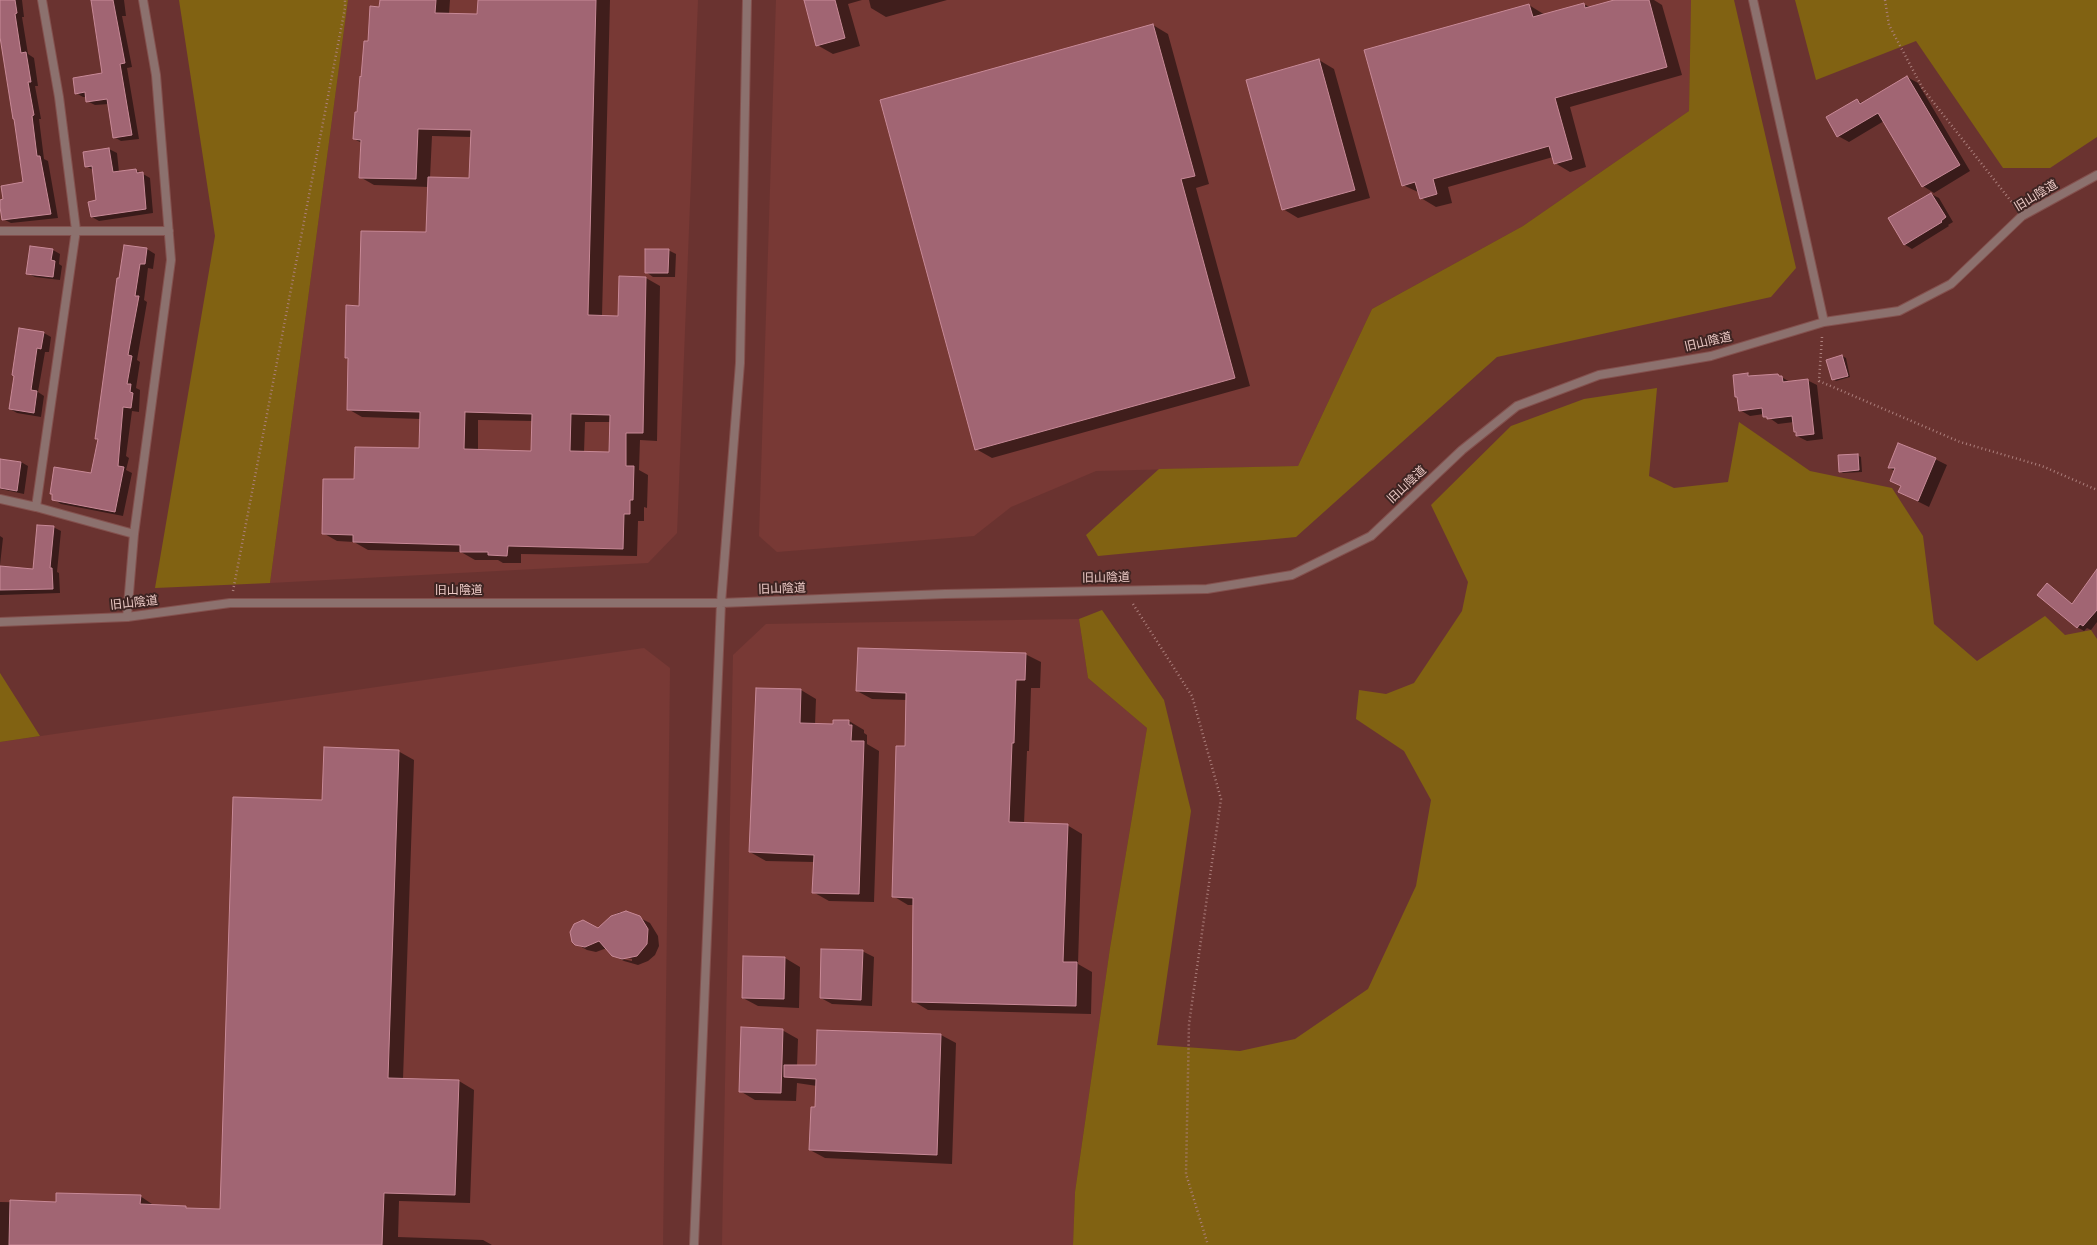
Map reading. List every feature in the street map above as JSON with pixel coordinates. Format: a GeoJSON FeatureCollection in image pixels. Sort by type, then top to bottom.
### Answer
{"type":"FeatureCollection","features":[{"type":"Feature","properties":{"kind":"street"},"geometry":{"type":"LineString","coordinates":[[36,507],[76,230],[59,97],[42,0]]}},
{"type":"Feature","properties":{"kind":"street"},"geometry":{"type":"LineString","coordinates":[[127,617],[134,534],[171,260],[156,75],[143,0]]}},
{"type":"Feature","properties":{"kind":"street"},"geometry":{"type":"LineString","coordinates":[[694,1245],[721,604],[740,363],[747,0]]}},
{"type":"Feature","properties":{"kind":"street"},"geometry":{"type":"LineString","coordinates":[[1753,0],[1824,322]]}},
{"type":"Feature","properties":{"kind":"street","name":"旧山陰道"},"geometry":{"type":"LineString","coordinates":[[0,622],[127,617],[230,603],[721,604],[945,594],[1207,589],[1292,575],[1371,536],[1462,450],[1517,406],[1599,375],[1711,356],[1824,322],[1899,311],[1951,284],[2022,216],[2097,175]]}},
{"type":"Feature","properties":{"kind":"street"},"geometry":{"type":"LineString","coordinates":[[0,231],[169,231]]}},
{"type":"Feature","properties":{"kind":"street"},"geometry":{"type":"LineString","coordinates":[[0,499],[36,507],[134,534]]}},
{"type":"Feature","properties":{"kind":"path"},"geometry":{"type":"LineString","coordinates":[[230,603],[345,8],[345,0]]}},
{"type":"Feature","properties":{"kind":"path"},"geometry":{"type":"LineString","coordinates":[[1885,0],[1889,25],[1923,89],[2022,216]]}},
{"type":"Feature","properties":{"kind":"path"},"geometry":{"type":"LineString","coordinates":[[1824,322],[1819,381],[1960,442],[2042,466],[2097,490]]}},
{"type":"Feature","properties":{"kind":"path"},"geometry":{"type":"LineString","coordinates":[[1125,590],[1192,696],[1221,799],[1189,1024],[1186,1174],[1208,1245]]}},
{"type":"Feature","properties":{"kind":"shaded area"},"geometry":{"type":"Polygon","coordinates":[[[179,0],[348,0],[270,583],[155,588],[215,236],[179,0]]]}},
{"type":"Feature","properties":{"kind":"shaded area"},"geometry":{"type":"Polygon","coordinates":[[[348,0],[698,0],[677,533],[648,563],[270,583],[348,0]]]}},
{"type":"Feature","properties":{"kind":"shaded area"},"geometry":{"type":"Polygon","coordinates":[[[776,0],[1691,0],[1689,111],[1523,226],[1372,309],[1298,466],[1096,471],[1011,507],[974,536],[777,552],[759,536],[776,0]]]}},
{"type":"Feature","properties":{"kind":"shaded area"},"geometry":{"type":"Polygon","coordinates":[[[1691,0],[1734,0],[1796,268],[1771,297],[1497,357],[1296,537],[1098,556],[1086,535],[1159,469],[1298,466],[1372,309],[1523,226],[1689,111],[1691,0]]]}},
{"type":"Feature","properties":{"kind":"shaded area"},"geometry":{"type":"Polygon","coordinates":[[[1795,0],[2097,0],[2097,137],[2050,168],[2003,168],[1916,41],[1816,80],[1795,0]]]}},
{"type":"Feature","properties":{"kind":"shaded area"},"geometry":{"type":"Polygon","coordinates":[[[1657,388],[1649,476],[1674,488],[1728,482],[1739,422],[1810,471],[1892,488],[1923,536],[1934,624],[1977,661],[2045,616],[2065,635],[2091,630],[2097,639],[2097,1245],[1073,1245],[1075,1192],[1110,948],[1147,728],[1088,678],[1079,619],[1102,610],[1164,700],[1191,811],[1157,1045],[1240,1051],[1295,1039],[1368,989],[1416,886],[1431,800],[1404,751],[1356,719],[1359,690],[1386,694],[1414,683],[1462,611],[1468,582],[1431,505],[1511,426],[1584,399],[1657,388]]]}},
{"type":"Feature","properties":{"kind":"shaded area"},"geometry":{"type":"Polygon","coordinates":[[[1079,619],[1088,678],[1147,728],[1110,948],[1075,1192],[1073,1245],[722,1245],[733,655],[766,624],[1079,619]]]}},
{"type":"Feature","properties":{"kind":"shaded area"},"geometry":{"type":"Polygon","coordinates":[[[644,648],[670,668],[663,1245],[0,1245],[0,742],[644,648]]]}},
{"type":"Feature","properties":{"kind":"shaded area"},"geometry":{"type":"Polygon","coordinates":[[[0,673],[40,736],[0,742],[0,673]]]}},
{"type":"Feature","properties":{"kind":"building"},"geometry":{"type":"Polygon","coordinates":[[[0,0],[15,0],[17,13],[15,14],[21,53],[26,52],[31,82],[28,82],[34,115],[32,116],[37,156],[40,156],[51,214],[2,220],[0,200],[3,199],[1,186],[23,182],[0,37],[0,0]]]}},
{"type":"Feature","properties":{"kind":"building"},"geometry":{"type":"Polygon","coordinates":[[[91,0],[113,0],[125,63],[120,64],[132,135],[113,138],[107,99],[86,102],[85,92],[75,94],[73,78],[102,73],[91,0]]]}},
{"type":"Feature","properties":{"kind":"building"},"geometry":{"type":"Polygon","coordinates":[[[380,0],[436,0],[435,13],[477,14],[478,0],[596,0],[588,315],[618,316],[619,276],[646,277],[643,433],[626,433],[626,466],[634,466],[633,500],[630,500],[630,514],[624,514],[623,549],[508,546],[507,556],[488,555],[488,552],[460,552],[460,545],[353,542],[353,535],[322,534],[323,479],[354,479],[355,447],[419,448],[420,412],[347,410],[348,358],[345,358],[346,305],[359,306],[361,231],[426,232],[428,177],[469,178],[471,130],[418,129],[416,179],[359,178],[361,140],[353,139],[355,112],[357,112],[364,41],[368,41],[370,6],[379,7],[380,0]],[[465,412],[464,449],[531,451],[532,414],[465,412]],[[571,414],[570,451],[609,452],[610,415],[571,414]]]}},
{"type":"Feature","properties":{"kind":"building"},"geometry":{"type":"Polygon","coordinates":[[[804,0],[835,0],[845,38],[816,46],[804,0]]]}},
{"type":"Feature","properties":{"kind":"building"},"geometry":{"type":"Polygon","coordinates":[[[1614,0],[1649,0],[1667,67],[1555,98],[1572,159],[1554,164],[1549,146],[1433,179],[1437,194],[1420,199],[1415,182],[1402,186],[1364,50],[1529,4],[1533,17],[1584,3],[1585,8],[1614,0]]]}},
{"type":"Feature","properties":{"kind":"building"},"geometry":{"type":"Polygon","coordinates":[[[1153,24],[1195,176],[1181,179],[1235,378],[975,450],[880,100],[1153,24]]]}},
{"type":"Feature","properties":{"kind":"building"},"geometry":{"type":"Polygon","coordinates":[[[1319,59],[1355,190],[1282,210],[1246,80],[1319,59]]]}},
{"type":"Feature","properties":{"kind":"building"},"geometry":{"type":"Polygon","coordinates":[[[1907,76],[1960,165],[1922,187],[1878,113],[1837,137],[1826,117],[1857,99],[1860,104],[1907,76]]]}},
{"type":"Feature","properties":{"kind":"building"},"geometry":{"type":"Polygon","coordinates":[[[109,148],[113,172],[136,169],[137,173],[143,172],[146,209],[91,217],[88,202],[96,200],[92,166],[85,167],[83,152],[109,148]]]}},
{"type":"Feature","properties":{"kind":"building"},"geometry":{"type":"Polygon","coordinates":[[[1931,193],[1946,217],[1941,221],[1942,222],[1904,245],[1888,218],[1931,193]]]}},
{"type":"Feature","properties":{"kind":"building"},"geometry":{"type":"Polygon","coordinates":[[[124,245],[147,248],[145,264],[140,264],[135,296],[139,296],[128,355],[132,356],[127,384],[131,384],[130,392],[133,393],[131,408],[123,407],[118,466],[124,467],[115,512],[52,500],[52,494],[50,494],[54,467],[91,473],[98,439],[95,439],[117,278],[119,278],[124,245]]]}},
{"type":"Feature","properties":{"kind":"building"},"geometry":{"type":"Polygon","coordinates":[[[30,246],[53,249],[51,260],[55,261],[53,277],[26,274],[30,246]]]}},
{"type":"Feature","properties":{"kind":"building"},"geometry":{"type":"Polygon","coordinates":[[[645,249],[669,249],[668,273],[645,273],[645,249]]]}},
{"type":"Feature","properties":{"kind":"building"},"geometry":{"type":"Polygon","coordinates":[[[19,328],[44,332],[41,349],[37,348],[31,390],[37,391],[34,413],[9,409],[19,328]]]}},
{"type":"Feature","properties":{"kind":"building"},"geometry":{"type":"Polygon","coordinates":[[[1842,355],[1848,376],[1832,380],[1826,360],[1842,355]]]}},
{"type":"Feature","properties":{"kind":"building"},"geometry":{"type":"Polygon","coordinates":[[[1748,373],[1748,376],[1778,374],[1779,376],[1782,376],[1783,382],[1808,379],[1814,434],[1796,436],[1792,416],[1767,419],[1767,417],[1763,417],[1762,408],[1739,411],[1737,397],[1735,397],[1733,375],[1748,373]]]}},
{"type":"Feature","properties":{"kind":"building"},"geometry":{"type":"Polygon","coordinates":[[[1898,443],[1936,458],[1918,501],[1898,492],[1901,486],[1890,481],[1895,468],[1888,468],[1898,443]]]}},
{"type":"Feature","properties":{"kind":"building"},"geometry":{"type":"Polygon","coordinates":[[[1858,454],[1859,470],[1839,472],[1838,455],[1858,454]]]}},
{"type":"Feature","properties":{"kind":"building"},"geometry":{"type":"Polygon","coordinates":[[[0,459],[21,462],[17,491],[0,488],[0,459]]]}},
{"type":"Feature","properties":{"kind":"building"},"geometry":{"type":"Polygon","coordinates":[[[37,525],[54,526],[50,568],[52,568],[53,589],[0,590],[0,566],[33,569],[37,525]]]}},
{"type":"Feature","properties":{"kind":"building"},"geometry":{"type":"Polygon","coordinates":[[[2097,569],[2097,610],[2083,626],[2080,624],[2077,628],[2037,595],[2047,583],[2072,604],[2097,569]]]}},
{"type":"Feature","properties":{"kind":"building"},"geometry":{"type":"Polygon","coordinates":[[[858,648],[1026,653],[1025,680],[1016,680],[1009,822],[1068,824],[1063,962],[1077,962],[1076,1006],[912,1002],[913,898],[892,897],[896,746],[905,746],[906,693],[856,691],[858,648]]]}},
{"type":"Feature","properties":{"kind":"building"},"geometry":{"type":"Polygon","coordinates":[[[756,688],[801,689],[800,723],[833,724],[833,720],[849,720],[849,725],[852,725],[851,741],[864,741],[859,894],[812,893],[814,855],[749,852],[756,688]]]}},
{"type":"Feature","properties":{"kind":"building"},"geometry":{"type":"Polygon","coordinates":[[[324,747],[399,750],[388,1078],[459,1080],[455,1195],[384,1193],[382,1245],[9,1245],[10,1200],[56,1202],[56,1193],[141,1195],[140,1204],[220,1209],[233,797],[322,800],[324,747]]]}},
{"type":"Feature","properties":{"kind":"building"},"geometry":{"type":"Polygon","coordinates":[[[626,911],[640,916],[648,929],[647,944],[637,956],[622,959],[612,956],[599,941],[585,947],[575,945],[572,942],[570,932],[574,924],[583,920],[598,928],[611,916],[626,911]]]}},
{"type":"Feature","properties":{"kind":"building"},"geometry":{"type":"Polygon","coordinates":[[[821,949],[863,950],[861,1000],[820,998],[821,949]]]}},
{"type":"Feature","properties":{"kind":"building"},"geometry":{"type":"Polygon","coordinates":[[[743,956],[785,957],[784,999],[742,998],[743,956]]]}},
{"type":"Feature","properties":{"kind":"building"},"geometry":{"type":"Polygon","coordinates":[[[741,1027],[783,1029],[781,1093],[739,1092],[741,1027]]]}},
{"type":"Feature","properties":{"kind":"building"},"geometry":{"type":"Polygon","coordinates":[[[817,1030],[941,1034],[937,1155],[809,1150],[811,1107],[815,1107],[816,1079],[784,1077],[784,1065],[816,1065],[817,1030]]]}}]}
